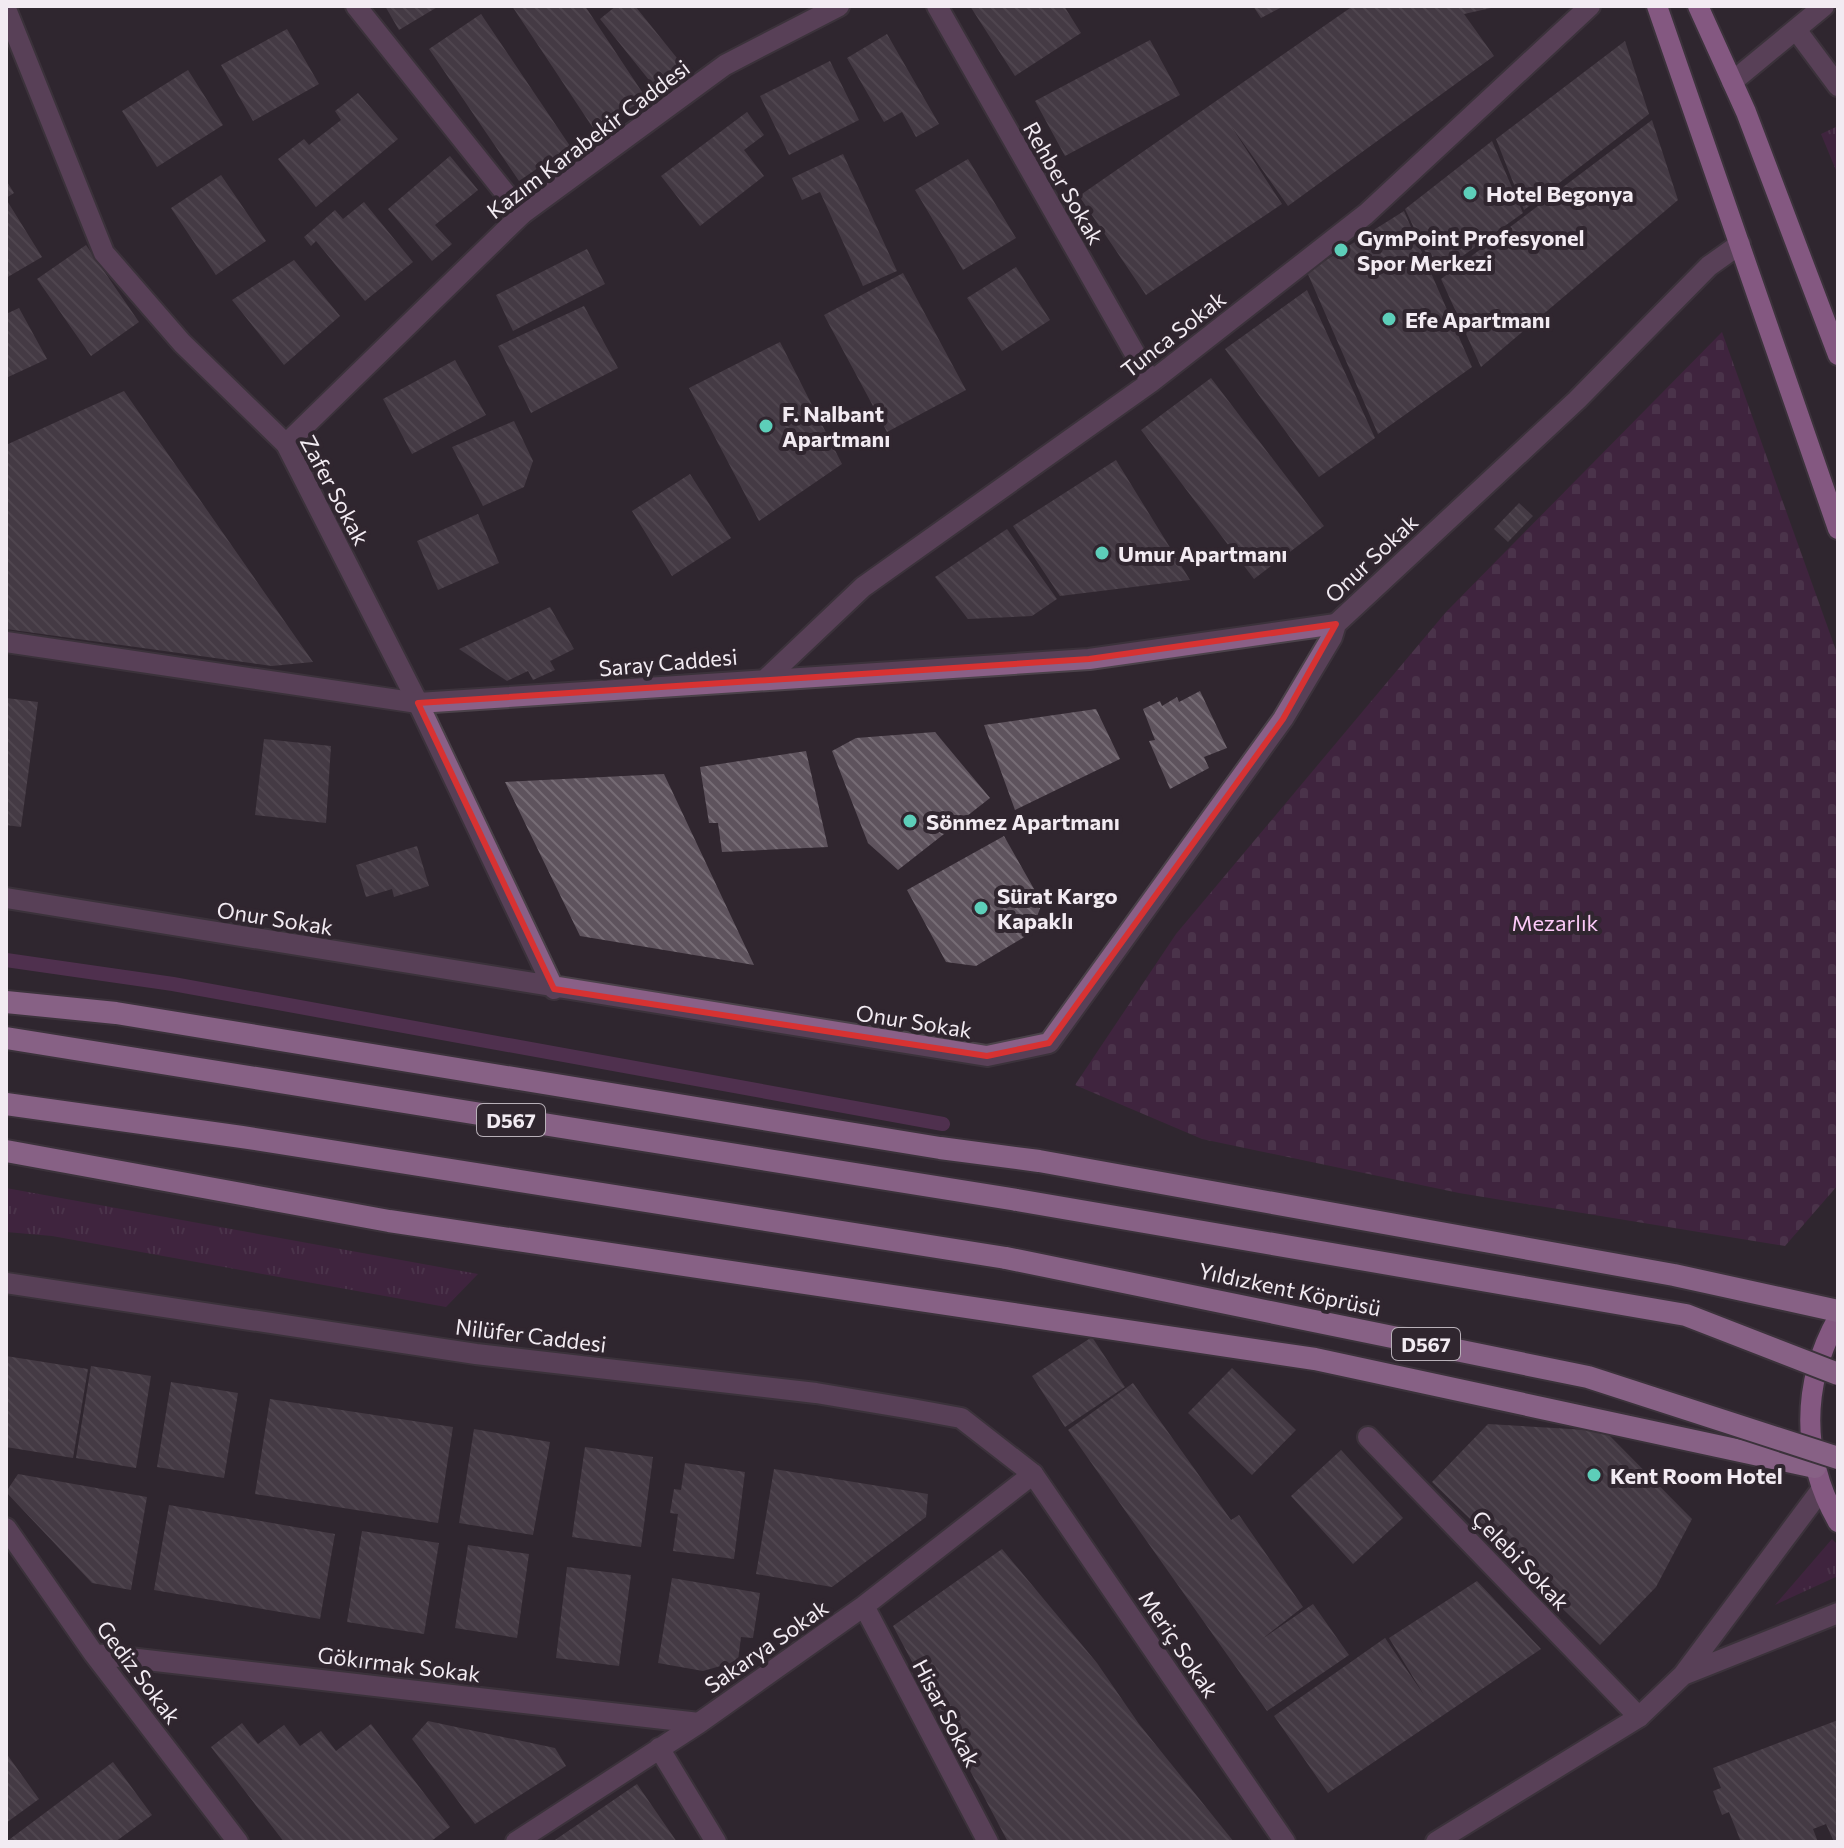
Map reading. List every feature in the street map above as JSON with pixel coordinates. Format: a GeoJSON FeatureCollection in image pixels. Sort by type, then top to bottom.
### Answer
{"type":"FeatureCollection","features":[{"type":"Feature","properties":{"kind":"highway"},"geometry":{"type":"LineString","coordinates":[[6,1002],[116,1013],[940,1148],[1039,1161],[1674,1275],[1838,1311]]}},
{"type":"Feature","properties":{"kind":"highway","name":"Yıldızkent Köprüsü"},"geometry":{"type":"LineString","coordinates":[[6,1038],[1017,1200],[1686,1315],[1838,1374]]}},
{"type":"Feature","properties":{"kind":"highway","name":"Yıldızkent Köprüsü"},"geometry":{"type":"LineString","coordinates":[[6,1104],[336,1151],[1006,1258],[1588,1377],[1838,1458]]}},
{"type":"Feature","properties":{"kind":"highway"},"geometry":{"type":"LineString","coordinates":[[6,1151],[389,1221],[1315,1359],[1815,1467]]}},
{"type":"Feature","properties":{"kind":"main road"},"geometry":{"type":"LineString","coordinates":[[1657,6],[1838,529]]}},
{"type":"Feature","properties":{"kind":"main road"},"geometry":{"type":"LineString","coordinates":[[1698,6],[1834,327],[1838,355]]}},
{"type":"Feature","properties":{"kind":"main road"},"geometry":{"type":"LineString","coordinates":[[1838,1318],[1819,1360],[1809,1413],[1821,1490],[1838,1522]]}},
{"type":"Feature","properties":{"kind":"street"},"geometry":{"type":"LineString","coordinates":[[356,6],[522,214]]}},
{"type":"Feature","properties":{"kind":"street","name":"Kazım Karabekir Caddesi"},"geometry":{"type":"LineString","coordinates":[[286,444],[522,214],[725,65],[839,6]]}},
{"type":"Feature","properties":{"kind":"street","name":"Rehber Sokak"},"geometry":{"type":"LineString","coordinates":[[937,6],[1151,382]]}},
{"type":"Feature","properties":{"kind":"street","name":"Tunca Sokak"},"geometry":{"type":"LineString","coordinates":[[768,677],[863,587],[1151,382],[1366,214],[1590,6]]}},
{"type":"Feature","properties":{"kind":"street"},"geometry":{"type":"LineString","coordinates":[[1732,82],[1797,31],[1805,18],[1824,6]]}},
{"type":"Feature","properties":{"kind":"street","name":"Zafer Sokak"},"geometry":{"type":"LineString","coordinates":[[6,9],[104,253],[182,343],[286,444],[418,703],[554,989]]}},
{"type":"Feature","properties":{"kind":"street"},"geometry":{"type":"LineString","coordinates":[[1797,31],[1838,86]]}},
{"type":"Feature","properties":{"kind":"street","name":"Onur Sokak"},"geometry":{"type":"LineString","coordinates":[[6,898],[554,989],[987,1056],[1049,1043],[1283,719],[1332,637],[1336,624],[1577,400],[1709,266],[1740,244]]}},
{"type":"Feature","properties":{"kind":"street","name":"Saray Caddesi"},"geometry":{"type":"LineString","coordinates":[[6,642],[418,703],[565,696],[768,677],[1089,659],[1336,624]]}},
{"type":"Feature","properties":{"kind":"street","name":"Nilüfer Caddesi"},"geometry":{"type":"LineString","coordinates":[[6,1283],[476,1354],[816,1393],[961,1418],[1033,1474]]}},
{"type":"Feature","properties":{"kind":"street","name":"Çelebi Sokak"},"geometry":{"type":"LineString","coordinates":[[1368,1437],[1639,1717]]}},
{"type":"Feature","properties":{"kind":"street","name":"Sakarya Sokak"},"geometry":{"type":"LineString","coordinates":[[516,1842],[699,1723],[864,1606],[1033,1474]]}},
{"type":"Feature","properties":{"kind":"street","name":"Meriç Sokak"},"geometry":{"type":"LineString","coordinates":[[1033,1474],[1285,1842]]}},
{"type":"Feature","properties":{"kind":"street"},"geometry":{"type":"LineString","coordinates":[[1436,1842],[1639,1717],[1683,1675],[1821,1490]]}},
{"type":"Feature","properties":{"kind":"street","name":"Gediz Sokak"},"geometry":{"type":"LineString","coordinates":[[6,1528],[94,1654],[238,1842]]}},
{"type":"Feature","properties":{"kind":"street","name":"Hisar Sokak"},"geometry":{"type":"LineString","coordinates":[[864,1606],[988,1842]]}},
{"type":"Feature","properties":{"kind":"street"},"geometry":{"type":"LineString","coordinates":[[1683,1675],[1838,1613]]}},
{"type":"Feature","properties":{"kind":"street","name":"Gökırmak Sokak"},"geometry":{"type":"LineString","coordinates":[[94,1654],[699,1723]]}},
{"type":"Feature","properties":{"kind":"street"},"geometry":{"type":"LineString","coordinates":[[659,1748],[716,1842]]}},
{"type":"Feature","properties":{"kind":"highlighted area"},"geometry":{"type":"Polygon","coordinates":[[[1336,624],[1283,719],[1049,1043],[987,1056],[554,989],[418,703],[1089,659],[1336,624]]]}},
{"type":"Feature","properties":{"kind":"green space"},"geometry":{"type":"Polygon","coordinates":[[[1838,126],[1838,175],[1821,134],[1838,126]]]}},
{"type":"Feature","properties":{"kind":"green space","name":"Mezarlık"},"geometry":{"type":"Polygon","coordinates":[[[1722,332],[1838,656],[1838,1185],[1785,1246],[1459,1193],[1202,1139],[1075,1085],[1176,934],[1446,612],[1722,332]]]}},
{"type":"Feature","properties":{"kind":"green space"},"geometry":{"type":"Polygon","coordinates":[[[6,1188],[478,1274],[446,1307],[52,1236],[6,1232],[6,1188]]]}},
{"type":"Feature","properties":{"kind":"green space"},"geometry":{"type":"Polygon","coordinates":[[[1832,1539],[1838,1545],[1838,1576],[1775,1605],[1832,1539]]]}},
{"type":"Feature","properties":{"kind":"building"},"geometry":{"type":"Polygon","coordinates":[[[385,6],[439,6],[399,30],[385,6]]]}},
{"type":"Feature","properties":{"kind":"building"},"geometry":{"type":"Polygon","coordinates":[[[512,6],[585,6],[646,98],[595,131],[512,6]]]}},
{"type":"Feature","properties":{"kind":"building"},"geometry":{"type":"Polygon","coordinates":[[[616,6],[635,6],[685,68],[657,90],[600,19],[616,6]]]}},
{"type":"Feature","properties":{"kind":"building"},"geometry":{"type":"Polygon","coordinates":[[[970,6],[1064,6],[1081,33],[1015,76],[970,6]]]}},
{"type":"Feature","properties":{"kind":"building"},"geometry":{"type":"Polygon","coordinates":[[[1253,6],[1284,6],[1261,18],[1253,6]]]}},
{"type":"Feature","properties":{"kind":"building"},"geometry":{"type":"Polygon","coordinates":[[[1353,6],[1500,6],[1464,14],[1494,56],[1288,206],[1231,126],[1282,204],[1146,295],[1079,196],[1353,6]]]}},
{"type":"Feature","properties":{"kind":"building"},"geometry":{"type":"Polygon","coordinates":[[[481,14],[570,146],[519,181],[429,49],[481,14]]]}},
{"type":"Feature","properties":{"kind":"building"},"geometry":{"type":"Polygon","coordinates":[[[287,29],[319,84],[253,121],[221,65],[287,29]]]}},
{"type":"Feature","properties":{"kind":"building"},"geometry":{"type":"Polygon","coordinates":[[[887,34],[939,124],[916,137],[902,112],[884,122],[847,58],[887,34]]]}},
{"type":"Feature","properties":{"kind":"building"},"geometry":{"type":"Polygon","coordinates":[[[1150,40],[1180,95],[1065,156],[1035,101],[1150,40]]]}},
{"type":"Feature","properties":{"kind":"building"},"geometry":{"type":"Polygon","coordinates":[[[1625,41],[1649,114],[1524,210],[1496,139],[1625,41]]]}},
{"type":"Feature","properties":{"kind":"building"},"geometry":{"type":"Polygon","coordinates":[[[830,61],[859,120],[789,155],[760,96],[830,61]]]}},
{"type":"Feature","properties":{"kind":"building"},"geometry":{"type":"Polygon","coordinates":[[[188,70],[223,125],[157,167],[122,111],[188,70]]]}},
{"type":"Feature","properties":{"kind":"building"},"geometry":{"type":"Polygon","coordinates":[[[358,93],[398,139],[316,207],[278,159],[304,139],[309,145],[341,120],[335,111],[358,93]]]}},
{"type":"Feature","properties":{"kind":"building"},"geometry":{"type":"Polygon","coordinates":[[[747,112],[764,135],[744,150],[764,176],[700,226],[661,176],[747,112]]]}},
{"type":"Feature","properties":{"kind":"building"},"geometry":{"type":"Polygon","coordinates":[[[1652,120],[1678,200],[1481,367],[1441,279],[1652,120]]]}},
{"type":"Feature","properties":{"kind":"building","name":"Hotel Begonya"},"geometry":{"type":"Polygon","coordinates":[[[1492,141],[1523,213],[1436,275],[1405,209],[1492,141]]]}},
{"type":"Feature","properties":{"kind":"building"},"geometry":{"type":"Polygon","coordinates":[[[843,154],[897,271],[863,286],[820,192],[802,200],[792,178],[843,154]]]}},
{"type":"Feature","properties":{"kind":"building"},"geometry":{"type":"Polygon","coordinates":[[[450,156],[478,190],[435,225],[452,244],[432,261],[388,209],[450,156]]]}},
{"type":"Feature","properties":{"kind":"building"},"geometry":{"type":"Polygon","coordinates":[[[968,159],[1016,238],[963,270],[915,190],[968,159]]]}},
{"type":"Feature","properties":{"kind":"building"},"geometry":{"type":"Polygon","coordinates":[[[221,175],[266,241],[216,275],[171,208],[221,175]]]}},
{"type":"Feature","properties":{"kind":"building"},"geometry":{"type":"Polygon","coordinates":[[[6,180],[14,193],[6,198],[6,180]]]}},
{"type":"Feature","properties":{"kind":"building"},"geometry":{"type":"Polygon","coordinates":[[[6,199],[42,257],[6,278],[6,199]]]}},
{"type":"Feature","properties":{"kind":"building"},"geometry":{"type":"Polygon","coordinates":[[[364,202],[413,262],[365,301],[316,241],[311,246],[304,237],[335,210],[343,219],[364,202]]]}},
{"type":"Feature","properties":{"kind":"building","name":"Efe Apartmanı"},"geometry":{"type":"Polygon","coordinates":[[[1404,211],[1472,367],[1378,434],[1307,272],[1404,211]]]}},
{"type":"Feature","properties":{"kind":"building"},"geometry":{"type":"Polygon","coordinates":[[[86,245],[139,322],[91,356],[37,279],[86,245]]]}},
{"type":"Feature","properties":{"kind":"building"},"geometry":{"type":"Polygon","coordinates":[[[587,249],[605,284],[513,331],[496,295],[587,249]]]}},
{"type":"Feature","properties":{"kind":"building"},"geometry":{"type":"Polygon","coordinates":[[[294,260],[340,316],[284,365],[232,300],[294,260]]]}},
{"type":"Feature","properties":{"kind":"building"},"geometry":{"type":"Polygon","coordinates":[[[1016,267],[1050,320],[1002,351],[967,298],[1016,267]]]}},
{"type":"Feature","properties":{"kind":"building"},"geometry":{"type":"Polygon","coordinates":[[[903,273],[966,390],[887,432],[824,315],[903,273]]]}},
{"type":"Feature","properties":{"kind":"building"},"geometry":{"type":"Polygon","coordinates":[[[1307,290],[1375,438],[1319,477],[1225,349],[1307,290]]]}},
{"type":"Feature","properties":{"kind":"building"},"geometry":{"type":"Polygon","coordinates":[[[584,306],[618,368],[531,413],[498,346],[584,306]]]}},
{"type":"Feature","properties":{"kind":"building"},"geometry":{"type":"Polygon","coordinates":[[[19,308],[47,359],[6,378],[6,314],[19,308]]]}},
{"type":"Feature","properties":{"kind":"building","name":"F. Nalbant Apartmanı"},"geometry":{"type":"Polygon","coordinates":[[[780,342],[842,464],[759,521],[689,388],[780,342]]]}},
{"type":"Feature","properties":{"kind":"building"},"geometry":{"type":"Polygon","coordinates":[[[455,360],[486,415],[412,454],[383,399],[455,360]]]}},
{"type":"Feature","properties":{"kind":"building"},"geometry":{"type":"Polygon","coordinates":[[[1211,378],[1324,526],[1254,579],[1141,430],[1211,378]]]}},
{"type":"Feature","properties":{"kind":"building"},"geometry":{"type":"Polygon","coordinates":[[[124,391],[313,662],[272,666],[6,629],[6,445],[124,391]]]}},
{"type":"Feature","properties":{"kind":"building"},"geometry":{"type":"Polygon","coordinates":[[[514,421],[533,461],[524,487],[483,506],[452,447],[514,421]]]}},
{"type":"Feature","properties":{"kind":"building","name":"Umur Apartmanı"},"geometry":{"type":"Polygon","coordinates":[[[1116,460],[1190,580],[1060,596],[1013,526],[1116,460]]]}},
{"type":"Feature","properties":{"kind":"building"},"geometry":{"type":"Polygon","coordinates":[[[690,474],[731,538],[672,576],[632,511],[690,474]]]}},
{"type":"Feature","properties":{"kind":"building"},"geometry":{"type":"Polygon","coordinates":[[[1519,503],[1533,516],[1508,542],[1494,529],[1519,503]]]}},
{"type":"Feature","properties":{"kind":"building"},"geometry":{"type":"Polygon","coordinates":[[[478,514],[499,563],[438,590],[417,541],[478,514]]]}},
{"type":"Feature","properties":{"kind":"building"},"geometry":{"type":"Polygon","coordinates":[[[1007,529],[1057,599],[1032,616],[968,619],[935,577],[1007,529]]]}},
{"type":"Feature","properties":{"kind":"building"},"geometry":{"type":"Polygon","coordinates":[[[550,607],[574,649],[550,661],[555,670],[533,680],[528,671],[507,681],[459,649],[550,607]]]}},
{"type":"Feature","properties":{"kind":"building"},"geometry":{"type":"Polygon","coordinates":[[[1200,691],[1227,748],[1204,757],[1209,768],[1170,789],[1149,741],[1155,740],[1143,709],[1160,701],[1162,706],[1177,697],[1179,702],[1200,691]]]}},
{"type":"Feature","properties":{"kind":"building"},"geometry":{"type":"Polygon","coordinates":[[[6,698],[38,702],[21,827],[6,825],[6,698]]]}},
{"type":"Feature","properties":{"kind":"building"},"geometry":{"type":"Polygon","coordinates":[[[1096,709],[1120,759],[1015,810],[984,725],[1096,709]]]}},
{"type":"Feature","properties":{"kind":"building","name":"Sönmez Apartmanı"},"geometry":{"type":"Polygon","coordinates":[[[935,732],[990,798],[898,870],[868,843],[832,751],[856,738],[935,732]]]}},
{"type":"Feature","properties":{"kind":"building"},"geometry":{"type":"Polygon","coordinates":[[[264,739],[331,746],[326,823],[255,815],[264,739]]]}},
{"type":"Feature","properties":{"kind":"building"},"geometry":{"type":"Polygon","coordinates":[[[806,751],[828,847],[722,852],[718,823],[709,823],[700,767],[806,751]]]}},
{"type":"Feature","properties":{"kind":"building"},"geometry":{"type":"Polygon","coordinates":[[[664,774],[754,965],[580,936],[505,782],[664,774]]]}},
{"type":"Feature","properties":{"kind":"building"},"geometry":{"type":"Polygon","coordinates":[[[1004,836],[1042,903],[1031,933],[976,966],[946,962],[907,890],[1004,836]]]}},
{"type":"Feature","properties":{"kind":"building"},"geometry":{"type":"Polygon","coordinates":[[[417,846],[429,886],[394,897],[392,889],[366,897],[356,865],[417,846]]]}},
{"type":"Feature","properties":{"kind":"building"},"geometry":{"type":"Polygon","coordinates":[[[1092,1337],[1125,1387],[1065,1427],[1032,1376],[1092,1337]]]}},
{"type":"Feature","properties":{"kind":"building"},"geometry":{"type":"Polygon","coordinates":[[[6,1356],[88,1369],[73,1458],[6,1447],[6,1356]]]}},
{"type":"Feature","properties":{"kind":"building"},"geometry":{"type":"Polygon","coordinates":[[[91,1366],[151,1376],[136,1468],[76,1458],[91,1366]]]}},
{"type":"Feature","properties":{"kind":"building"},"geometry":{"type":"Polygon","coordinates":[[[1232,1368],[1296,1430],[1252,1475],[1188,1413],[1232,1368]]]}},
{"type":"Feature","properties":{"kind":"building"},"geometry":{"type":"Polygon","coordinates":[[[171,1382],[238,1393],[224,1478],[157,1467],[171,1382]]]}},
{"type":"Feature","properties":{"kind":"building"},"geometry":{"type":"Polygon","coordinates":[[[1133,1383],[1231,1520],[1239,1515],[1303,1607],[1262,1639],[1313,1604],[1349,1655],[1267,1711],[1068,1430],[1133,1383]]]}},
{"type":"Feature","properties":{"kind":"building"},"geometry":{"type":"Polygon","coordinates":[[[270,1399],[453,1427],[438,1523],[255,1494],[270,1399]]]}},
{"type":"Feature","properties":{"kind":"building"},"geometry":{"type":"Polygon","coordinates":[[[1488,1424],[1605,1431],[1692,1519],[1656,1587],[1600,1645],[1432,1482],[1488,1424]]]}},
{"type":"Feature","properties":{"kind":"building"},"geometry":{"type":"Polygon","coordinates":[[[474,1429],[550,1442],[533,1535],[459,1523],[474,1429]]]}},
{"type":"Feature","properties":{"kind":"building"},"geometry":{"type":"Polygon","coordinates":[[[585,1447],[653,1457],[641,1547],[572,1537],[585,1447]]]}},
{"type":"Feature","properties":{"kind":"building"},"geometry":{"type":"Polygon","coordinates":[[[1341,1450],[1403,1518],[1353,1564],[1291,1496],[1341,1450]]]}},
{"type":"Feature","properties":{"kind":"building"},"geometry":{"type":"Polygon","coordinates":[[[685,1463],[745,1472],[734,1559],[673,1551],[678,1514],[670,1513],[674,1489],[681,1490],[685,1463]]]}},
{"type":"Feature","properties":{"kind":"building"},"geometry":{"type":"Polygon","coordinates":[[[774,1469],[928,1494],[926,1517],[832,1587],[756,1574],[774,1469]]]}},
{"type":"Feature","properties":{"kind":"building"},"geometry":{"type":"Polygon","coordinates":[[[18,1474],[147,1497],[131,1590],[92,1583],[6,1492],[18,1474]]]}},
{"type":"Feature","properties":{"kind":"building"},"geometry":{"type":"Polygon","coordinates":[[[169,1505],[335,1534],[320,1619],[154,1590],[169,1505]]]}},
{"type":"Feature","properties":{"kind":"building"},"geometry":{"type":"Polygon","coordinates":[[[362,1531],[439,1543],[424,1634],[347,1622],[362,1531]]]}},
{"type":"Feature","properties":{"kind":"building"},"geometry":{"type":"Polygon","coordinates":[[[468,1545],[529,1554],[517,1638],[455,1628],[468,1545]]]}},
{"type":"Feature","properties":{"kind":"building"},"geometry":{"type":"Polygon","coordinates":[[[1002,1549],[1097,1663],[1139,1724],[1234,1842],[1008,1842],[893,1626],[1002,1549]]]}},
{"type":"Feature","properties":{"kind":"building"},"geometry":{"type":"Polygon","coordinates":[[[567,1567],[631,1575],[619,1666],[556,1658],[567,1567]]]}},
{"type":"Feature","properties":{"kind":"building"},"geometry":{"type":"Polygon","coordinates":[[[672,1578],[760,1593],[753,1638],[741,1637],[738,1661],[703,1671],[658,1663],[672,1578]]]}},
{"type":"Feature","properties":{"kind":"building"},"geometry":{"type":"Polygon","coordinates":[[[1477,1581],[1541,1649],[1328,1793],[1274,1716],[1385,1638],[1424,1695],[1389,1638],[1477,1581]]]}},
{"type":"Feature","properties":{"kind":"building"},"geometry":{"type":"Polygon","coordinates":[[[1838,1720],[1838,1842],[1834,1842],[1826,1824],[1813,1829],[1818,1842],[1741,1842],[1729,1812],[1722,1815],[1713,1791],[1721,1788],[1713,1768],[1838,1720]]]}},
{"type":"Feature","properties":{"kind":"building"},"geometry":{"type":"Polygon","coordinates":[[[428,1721],[555,1748],[566,1766],[475,1824],[412,1739],[428,1721]]]}},
{"type":"Feature","properties":{"kind":"building"},"geometry":{"type":"Polygon","coordinates":[[[242,1723],[258,1744],[284,1725],[300,1746],[321,1731],[336,1751],[371,1724],[450,1827],[430,1842],[284,1842],[211,1747],[242,1723]]]}},
{"type":"Feature","properties":{"kind":"building"},"geometry":{"type":"Polygon","coordinates":[[[6,1753],[39,1799],[6,1823],[6,1753]]]}},
{"type":"Feature","properties":{"kind":"building"},"geometry":{"type":"Polygon","coordinates":[[[113,1762],[152,1815],[115,1842],[6,1842],[113,1762]]]}},
{"type":"Feature","properties":{"kind":"building"},"geometry":{"type":"Polygon","coordinates":[[[637,1784],[677,1842],[552,1842],[577,1825],[637,1784]]]}},
{"type":"Feature","properties":{"kind":"waterway"},"geometry":{"type":"LineString","coordinates":[[6,960],[173,984],[943,1124]]}},
{"type":"Feature","properties":{"kind":"place","name":"Hotel Begonya"},"geometry":{"type":"Point","coordinates":[1470,193]}},
{"type":"Feature","properties":{"kind":"place","name":"GymPoint Profesyonel Spor Merkezi"},"geometry":{"type":"Point","coordinates":[1341,250]}},
{"type":"Feature","properties":{"kind":"place","name":"Efe Apartmanı"},"geometry":{"type":"Point","coordinates":[1389,319]}},
{"type":"Feature","properties":{"kind":"place","name":"F. Nalbant Apartmanı"},"geometry":{"type":"Point","coordinates":[766,426]}},
{"type":"Feature","properties":{"kind":"place","name":"Umur Apartmanı"},"geometry":{"type":"Point","coordinates":[1102,553]}},
{"type":"Feature","properties":{"kind":"place","name":"Sönmez Apartmanı"},"geometry":{"type":"Point","coordinates":[910,821]}},
{"type":"Feature","properties":{"kind":"place","name":"Sürat Kargo Kapaklı"},"geometry":{"type":"Point","coordinates":[981,908]}},
{"type":"Feature","properties":{"kind":"place","name":"Kent Room Hotel"},"geometry":{"type":"Point","coordinates":[1594,1475]}}]}
